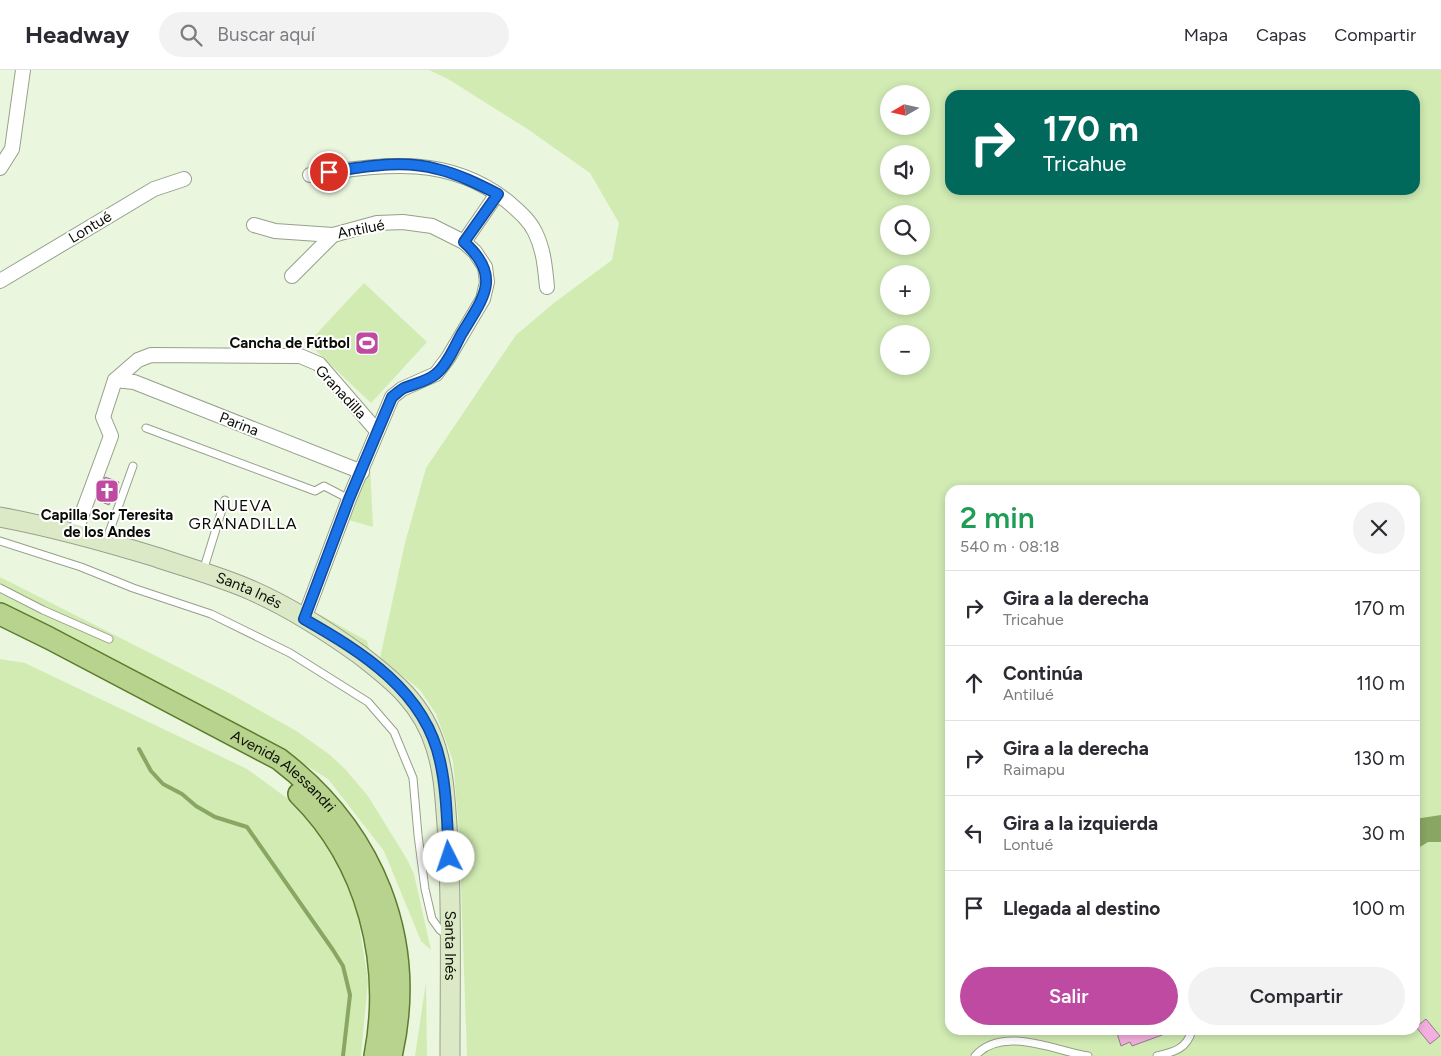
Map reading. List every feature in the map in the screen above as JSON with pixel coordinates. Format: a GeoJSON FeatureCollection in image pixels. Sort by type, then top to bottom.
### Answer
{"type":"FeatureCollection","features":[{"type":"Feature","properties":{"kind":"main road","name":"Santa Inés"},"geometry":{"type":"LineString","coordinates":[[0,517],[45,525],[106,541],[203,572],[253,591],[339,639],[390,677],[409,697],[431,732],[443,774],[449,857],[450,1056]]}},
{"type":"Feature","properties":{"kind":"main road","name":"Avenida Alessandri"},"geometry":{"type":"LineString","coordinates":[[0,614],[279,759],[297,773],[330,805],[344,823],[368,862],[383,897],[391,925],[398,966],[399,988],[396,1030],[391,1056]]}},
{"type":"Feature","properties":{"kind":"main road","name":"Avenida Alessandri"},"geometry":{"type":"LineString","coordinates":[[0,629],[243,752],[281,777],[316,812],[341,847],[351,866],[360,885],[373,925],[380,967],[381,988],[379,1031],[375,1056]]}},
{"type":"Feature","properties":{"kind":"street"},"geometry":{"type":"LineString","coordinates":[[0,168],[23,70]]}},
{"type":"Feature","properties":{"kind":"street"},"geometry":{"type":"LineString","coordinates":[[310,175],[367,166],[410,165],[436,168],[498,194],[520,212],[535,230],[544,254],[547,287]]}},
{"type":"Feature","properties":{"kind":"street","name":"Lontué"},"geometry":{"type":"LineString","coordinates":[[0,281],[154,189],[184,178]]}},
{"type":"Feature","properties":{"kind":"street"},"geometry":{"type":"LineString","coordinates":[[464,242],[498,194]]}},
{"type":"Feature","properties":{"kind":"street","name":"Antilué"},"geometry":{"type":"LineString","coordinates":[[254,225],[275,231],[333,235],[377,223],[403,222],[432,226],[464,242],[475,252],[485,267],[487,282],[482,299],[448,358],[436,374],[402,389],[392,397],[349,499],[304,619]]}},
{"type":"Feature","properties":{"kind":"street"},"geometry":{"type":"LineString","coordinates":[[292,276],[333,235]]}},
{"type":"Feature","properties":{"kind":"street","name":"Granadilla"},"geometry":{"type":"LineString","coordinates":[[116,380],[138,360],[151,355],[300,356],[319,364],[377,431]]}},
{"type":"Feature","properties":{"kind":"street"},"geometry":{"type":"LineString","coordinates":[[75,533],[111,436],[103,417],[116,380]]}},
{"type":"Feature","properties":{"kind":"street","name":"Parina"},"geometry":{"type":"LineString","coordinates":[[116,380],[134,382],[362,472]]}},
{"type":"Feature","properties":{"kind":"lane"},"geometry":{"type":"LineString","coordinates":[[146,428],[315,492],[324,486],[349,499]]}},
{"type":"Feature","properties":{"kind":"lane"},"geometry":{"type":"LineString","coordinates":[[106,541],[133,466]]}},
{"type":"Feature","properties":{"kind":"lane"},"geometry":{"type":"LineString","coordinates":[[203,572],[225,500]]}},
{"type":"Feature","properties":{"kind":"lane"},"geometry":{"type":"LineString","coordinates":[[0,541],[211,614],[290,653],[368,702],[394,732],[413,778],[421,861],[432,919],[440,930],[450,937]]}},
{"type":"Feature","properties":{"kind":"lane"},"geometry":{"type":"LineString","coordinates":[[0,588],[43,610],[109,639]]}},
{"type":"Feature","properties":{"kind":"lane"},"geometry":{"type":"LineString","coordinates":[[1157,1056],[1176,1052],[1186,1044],[1190,1035]]}},
{"type":"Feature","properties":{"kind":"lane"},"geometry":{"type":"LineString","coordinates":[[975,1056],[980,1050],[991,1044],[1017,1041],[1041,1043],[1088,1056]]}},
{"type":"Feature","properties":{"kind":"shaded area"},"geometry":{"type":"Polygon","coordinates":[[[429,70],[1441,70],[1441,1056],[467,1056],[459,831],[453,761],[436,714],[420,690],[380,658],[405,543],[426,468],[516,335],[554,303],[612,260],[619,223],[590,173],[526,128],[448,79],[429,70]]]}},
{"type":"Feature","properties":{"kind":"shaded area","name":"Cancha de Fútbol"},"geometry":{"type":"Polygon","coordinates":[[[364,283],[427,342],[371,403],[308,343],[364,283]]]}},
{"type":"Feature","properties":{"kind":"shaded area"},"geometry":{"type":"Polygon","coordinates":[[[368,464],[370,466],[373,527],[349,520],[368,464]]]}},
{"type":"Feature","properties":{"kind":"shaded area"},"geometry":{"type":"Polygon","coordinates":[[[0,577],[229,693],[298,732],[330,755],[368,796],[408,861],[414,874],[431,950],[421,941],[384,851],[328,779],[247,729],[0,603],[0,577]]]}},
{"type":"Feature","properties":{"kind":"shaded area"},"geometry":{"type":"Polygon","coordinates":[[[319,614],[367,641],[371,655],[317,617],[319,614]]]}},
{"type":"Feature","properties":{"kind":"shaded area"},"geometry":{"type":"Polygon","coordinates":[[[0,659],[25,663],[247,769],[306,812],[353,887],[368,980],[361,1056],[0,1056],[0,659]]]}},
{"type":"Feature","properties":{"kind":"shaded area"},"geometry":{"type":"Polygon","coordinates":[[[1441,815],[1441,842],[1428,842],[1420,847],[1420,818],[1441,815]]]}},
{"type":"Feature","properties":{"kind":"shaded area"},"geometry":{"type":"Polygon","coordinates":[[[426,982],[427,1056],[415,1056],[426,982]]]}},
{"type":"Feature","properties":{"kind":"building","name":"Capilla Sor Teresita de los Andes"},"geometry":{"type":"Polygon","coordinates":[[[105,477],[119,482],[109,505],[97,500],[105,477]]]}},
{"type":"Feature","properties":{"kind":"building"},"geometry":{"type":"Polygon","coordinates":[[[1426,1019],[1440,1036],[1430,1044],[1420,1032],[1420,1024],[1426,1019]]]}},
{"type":"Feature","properties":{"kind":"building"},"geometry":{"type":"Polygon","coordinates":[[[1118,1035],[1162,1035],[1132,1046],[1130,1042],[1121,1046],[1118,1035]]]}},
{"type":"Feature","properties":{"kind":"waterway"},"geometry":{"type":"LineString","coordinates":[[139,749],[151,771],[163,784],[182,794],[196,806],[215,817],[247,827],[333,950],[343,966],[350,995],[343,1056]]}},
{"type":"Feature","properties":{"kind":"place","name":"Cancha de Fútbol"},"geometry":{"type":"Point","coordinates":[367,343]}},
{"type":"Feature","properties":{"kind":"place","name":"Capilla Sor Teresita de los Andes"},"geometry":{"type":"Point","coordinates":[107,491]}},
{"type":"Feature","properties":{"kind":"district","name":"NUEVA GRANADILLA"},"geometry":{"type":"Point","coordinates":[243,514]}},
{"type":"Feature","properties":{"kind":"route"},"geometry":{"type":"LineString","coordinates":[[329,172],[367,166],[410,165],[436,168],[498,194],[464,242],[475,252],[485,267],[487,282],[482,299],[448,358],[436,374],[402,389],[392,397],[349,499],[304,619],[339,639],[390,677],[409,697],[425,720],[436,746],[443,774],[449,857]]}}]}
